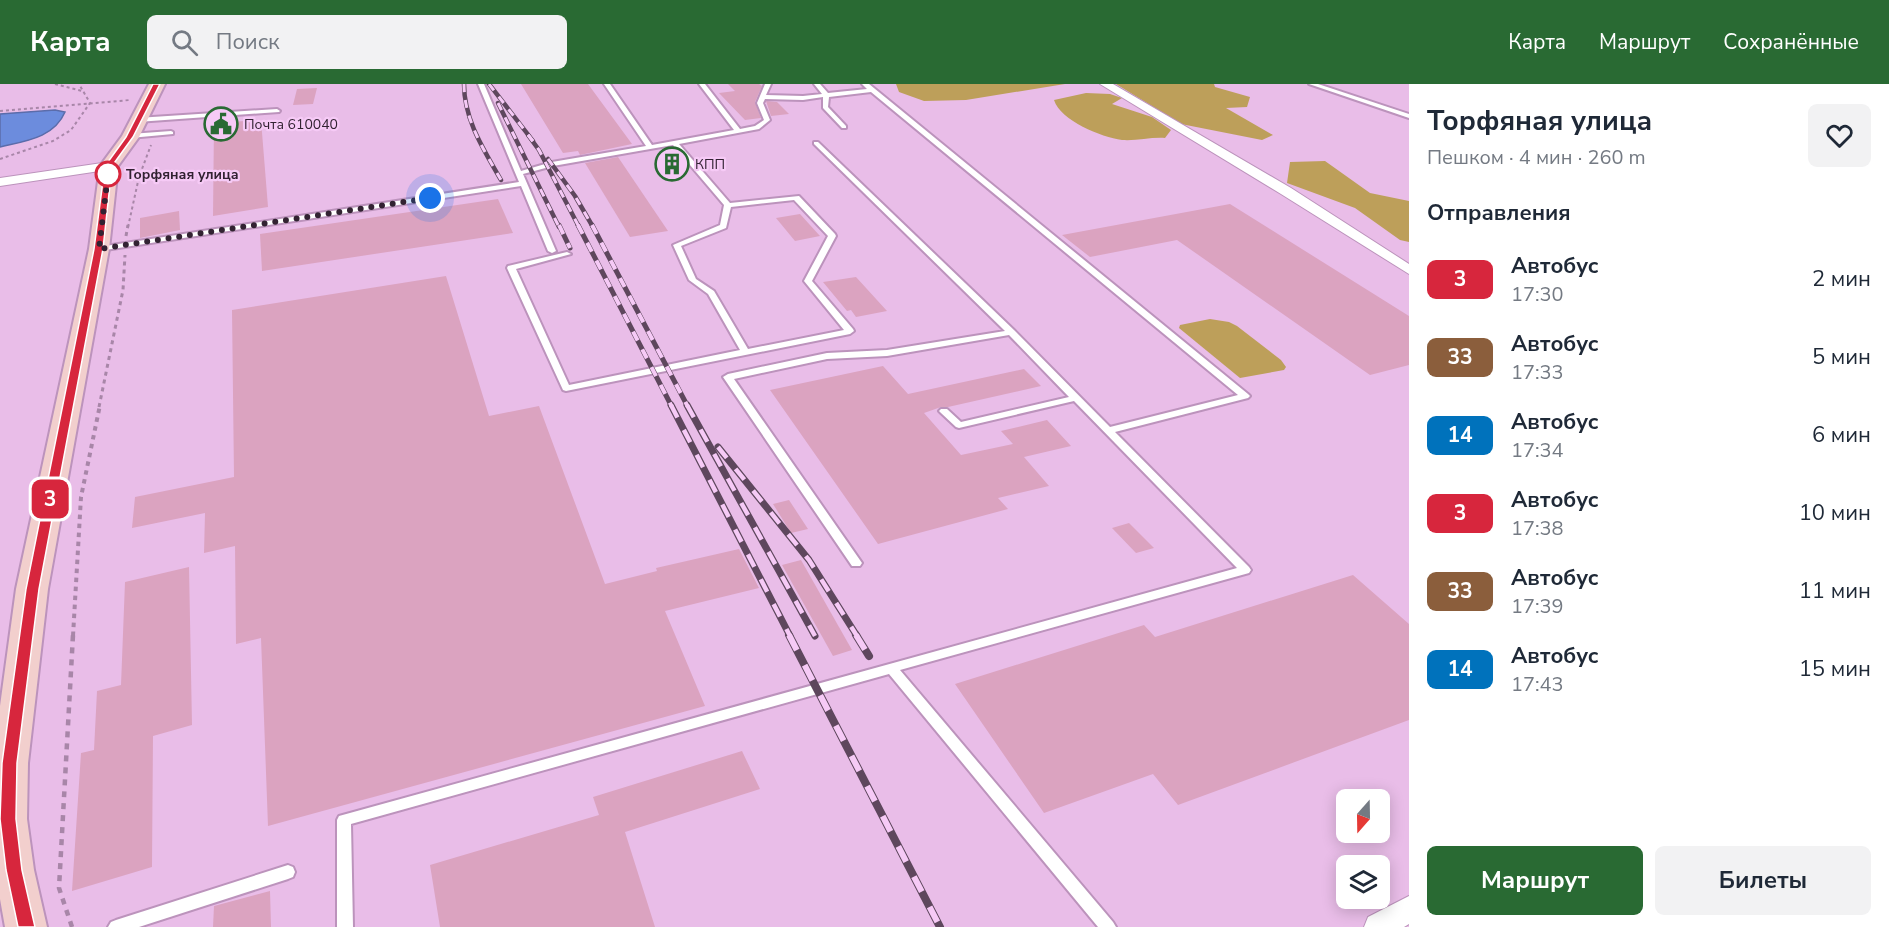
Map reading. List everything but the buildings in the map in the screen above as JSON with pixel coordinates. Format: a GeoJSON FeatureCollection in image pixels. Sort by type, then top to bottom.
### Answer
{"type":"FeatureCollection","features":[{"type":"Feature","properties":{"kind":"main road"},"geometry":{"type":"LineString","coordinates":[[26,927],[14,870],[8,819],[10,763],[32,589],[112,247],[109,166],[143,115]]}},
{"type":"Feature","properties":{"kind":"street"},"geometry":{"type":"LineString","coordinates":[[1105,84],[1286,191],[1409,270]]}},
{"type":"Feature","properties":{"kind":"street"},"geometry":{"type":"LineString","coordinates":[[0,182],[109,166]]}},
{"type":"Feature","properties":{"kind":"street"},"geometry":{"type":"LineString","coordinates":[[1378,927],[1409,909]]}},
{"type":"Feature","properties":{"kind":"lane"},"geometry":{"type":"LineString","coordinates":[[481,84],[552,251]]}},
{"type":"Feature","properties":{"kind":"lane"},"geometry":{"type":"LineString","coordinates":[[607,84],[649,146]]}},
{"type":"Feature","properties":{"kind":"lane"},"geometry":{"type":"LineString","coordinates":[[702,84],[739,132]]}},
{"type":"Feature","properties":{"kind":"lane"},"geometry":{"type":"LineString","coordinates":[[520,173],[546,165],[757,128],[766,123],[760,103],[768,84]]}},
{"type":"Feature","properties":{"kind":"lane"},"geometry":{"type":"LineString","coordinates":[[817,84],[826,95],[825,107],[844,127]]}},
{"type":"Feature","properties":{"kind":"lane"},"geometry":{"type":"LineString","coordinates":[[1312,84],[1409,116]]}},
{"type":"Feature","properties":{"kind":"lane"},"geometry":{"type":"LineString","coordinates":[[762,97],[803,98],[868,87],[1245,396],[1110,430]]}},
{"type":"Feature","properties":{"kind":"lane"},"geometry":{"type":"LineString","coordinates":[[143,115],[277,111]]}},
{"type":"Feature","properties":{"kind":"lane"},"geometry":{"type":"LineString","coordinates":[[143,115],[171,133]]}},
{"type":"Feature","properties":{"kind":"lane"},"geometry":{"type":"LineString","coordinates":[[674,142],[728,205]]}},
{"type":"Feature","properties":{"kind":"lane"},"geometry":{"type":"LineString","coordinates":[[345,927],[344,820],[1245,570],[1110,430],[816,143]]}},
{"type":"Feature","properties":{"kind":"lane"},"geometry":{"type":"LineString","coordinates":[[112,247],[524,184]]}},
{"type":"Feature","properties":{"kind":"lane"},"geometry":{"type":"LineString","coordinates":[[567,254],[511,268],[566,388],[850,331],[807,281],[832,236],[796,198],[728,205]]}},
{"type":"Feature","properties":{"kind":"lane"},"geometry":{"type":"LineString","coordinates":[[728,205],[723,226],[677,245],[693,280],[711,293],[745,352]]}},
{"type":"Feature","properties":{"kind":"lane"},"geometry":{"type":"LineString","coordinates":[[856,563],[728,377],[827,356],[887,353],[1011,332]]}},
{"type":"Feature","properties":{"kind":"lane"},"geometry":{"type":"LineString","coordinates":[[944,411],[959,425],[1076,398]]}},
{"type":"Feature","properties":{"kind":"lane"},"geometry":{"type":"LineString","coordinates":[[892,669],[1108,927]]}},
{"type":"Feature","properties":{"kind":"lane"},"geometry":{"type":"LineString","coordinates":[[116,927],[288,872]]}},
{"type":"Feature","properties":{"kind":"path"},"geometry":{"type":"LineString","coordinates":[[55,84],[83,91]]}},
{"type":"Feature","properties":{"kind":"path"},"geometry":{"type":"LineString","coordinates":[[79,84],[90,103]]}},
{"type":"Feature","properties":{"kind":"path"},"geometry":{"type":"LineString","coordinates":[[0,159],[25,148],[53,141],[71,130],[90,103]]}},
{"type":"Feature","properties":{"kind":"path"},"geometry":{"type":"LineString","coordinates":[[0,111],[90,103],[143,115],[139,177],[126,232],[112,247],[123,290],[81,497],[59,888],[72,927]]}},
{"type":"Feature","properties":{"kind":"shaded area"},"geometry":{"type":"Polygon","coordinates":[[[896,84],[1065,84],[966,100],[924,101],[899,92],[896,84]]]}},
{"type":"Feature","properties":{"kind":"shaded area"},"geometry":{"type":"Polygon","coordinates":[[[1116,84],[1214,84],[1215,87],[1250,97],[1247,107],[1226,108],[1273,135],[1262,140],[1181,124],[1116,84]]]}},
{"type":"Feature","properties":{"kind":"shaded area"},"geometry":{"type":"Polygon","coordinates":[[[1086,93],[1110,94],[1122,98],[1112,104],[1152,117],[1171,130],[1165,138],[1128,140],[1093,132],[1065,115],[1054,100],[1086,93]]]}},
{"type":"Feature","properties":{"kind":"shaded area"},"geometry":{"type":"Polygon","coordinates":[[[1325,161],[1370,193],[1409,201],[1409,242],[1400,240],[1355,208],[1287,183],[1290,162],[1325,161]]]}},
{"type":"Feature","properties":{"kind":"shaded area"},"geometry":{"type":"Polygon","coordinates":[[[1210,319],[1229,322],[1237,326],[1281,360],[1286,367],[1284,370],[1240,378],[1179,328],[1180,325],[1210,319]]]}},
{"type":"Feature","properties":{"kind":"water"},"geometry":{"type":"Polygon","coordinates":[[[55,110],[65,112],[54,128],[38,137],[0,147],[0,114],[55,110]]]}},
{"type":"Feature","properties":{"kind":"railway"},"geometry":{"type":"LineString","coordinates":[[464,84],[471,122],[501,180]]}},
{"type":"Feature","properties":{"kind":"railway"},"geometry":{"type":"LineString","coordinates":[[489,84],[533,141]]}},
{"type":"Feature","properties":{"kind":"railway"},"geometry":{"type":"LineString","coordinates":[[498,103],[559,227]]}},
{"type":"Feature","properties":{"kind":"railway"},"geometry":{"type":"LineString","coordinates":[[528,135],[539,150],[579,227]]}},
{"type":"Feature","properties":{"kind":"railway"},"geometry":{"type":"LineString","coordinates":[[548,159],[575,196],[593,227]]}},
{"type":"Feature","properties":{"kind":"railway"},"geometry":{"type":"LineString","coordinates":[[559,225],[570,248]]}},
{"type":"Feature","properties":{"kind":"railway"},"geometry":{"type":"LineString","coordinates":[[578,225],[672,407]]}},
{"type":"Feature","properties":{"kind":"railway"},"geometry":{"type":"LineString","coordinates":[[592,225],[688,407]]}},
{"type":"Feature","properties":{"kind":"railway"},"geometry":{"type":"LineString","coordinates":[[671,405],[790,636]]}},
{"type":"Feature","properties":{"kind":"railway"},"geometry":{"type":"LineString","coordinates":[[687,405],[815,636]]}},
{"type":"Feature","properties":{"kind":"railway"},"geometry":{"type":"LineString","coordinates":[[718,447],[809,560],[857,636]]}},
{"type":"Feature","properties":{"kind":"railway"},"geometry":{"type":"LineString","coordinates":[[789,635],[940,927]]}},
{"type":"Feature","properties":{"kind":"railway"},"geometry":{"type":"LineString","coordinates":[[856,635],[869,656]]}},
{"type":"Feature","properties":{"kind":"bus line","name":"3"},"geometry":{"type":"LineString","coordinates":[[26,927],[14,870],[8,819],[10,763],[32,589],[99,249],[109,166],[130,137],[156,84]]}},
{"type":"Feature","properties":{"kind":"place","name":"Почта 610040"},"geometry":{"type":"Point","coordinates":[221,124]}},
{"type":"Feature","properties":{"kind":"place","name":"КПП"},"geometry":{"type":"Point","coordinates":[672,164]}},
{"type":"Feature","properties":{"kind":"place","name":"Торфяная улица"},"geometry":{"type":"Point","coordinates":[108,174]}},
{"type":"Feature","properties":{"kind":"route"},"geometry":{"type":"LineString","coordinates":[[108,174],[109,166],[99,249],[430,198]]}}]}
